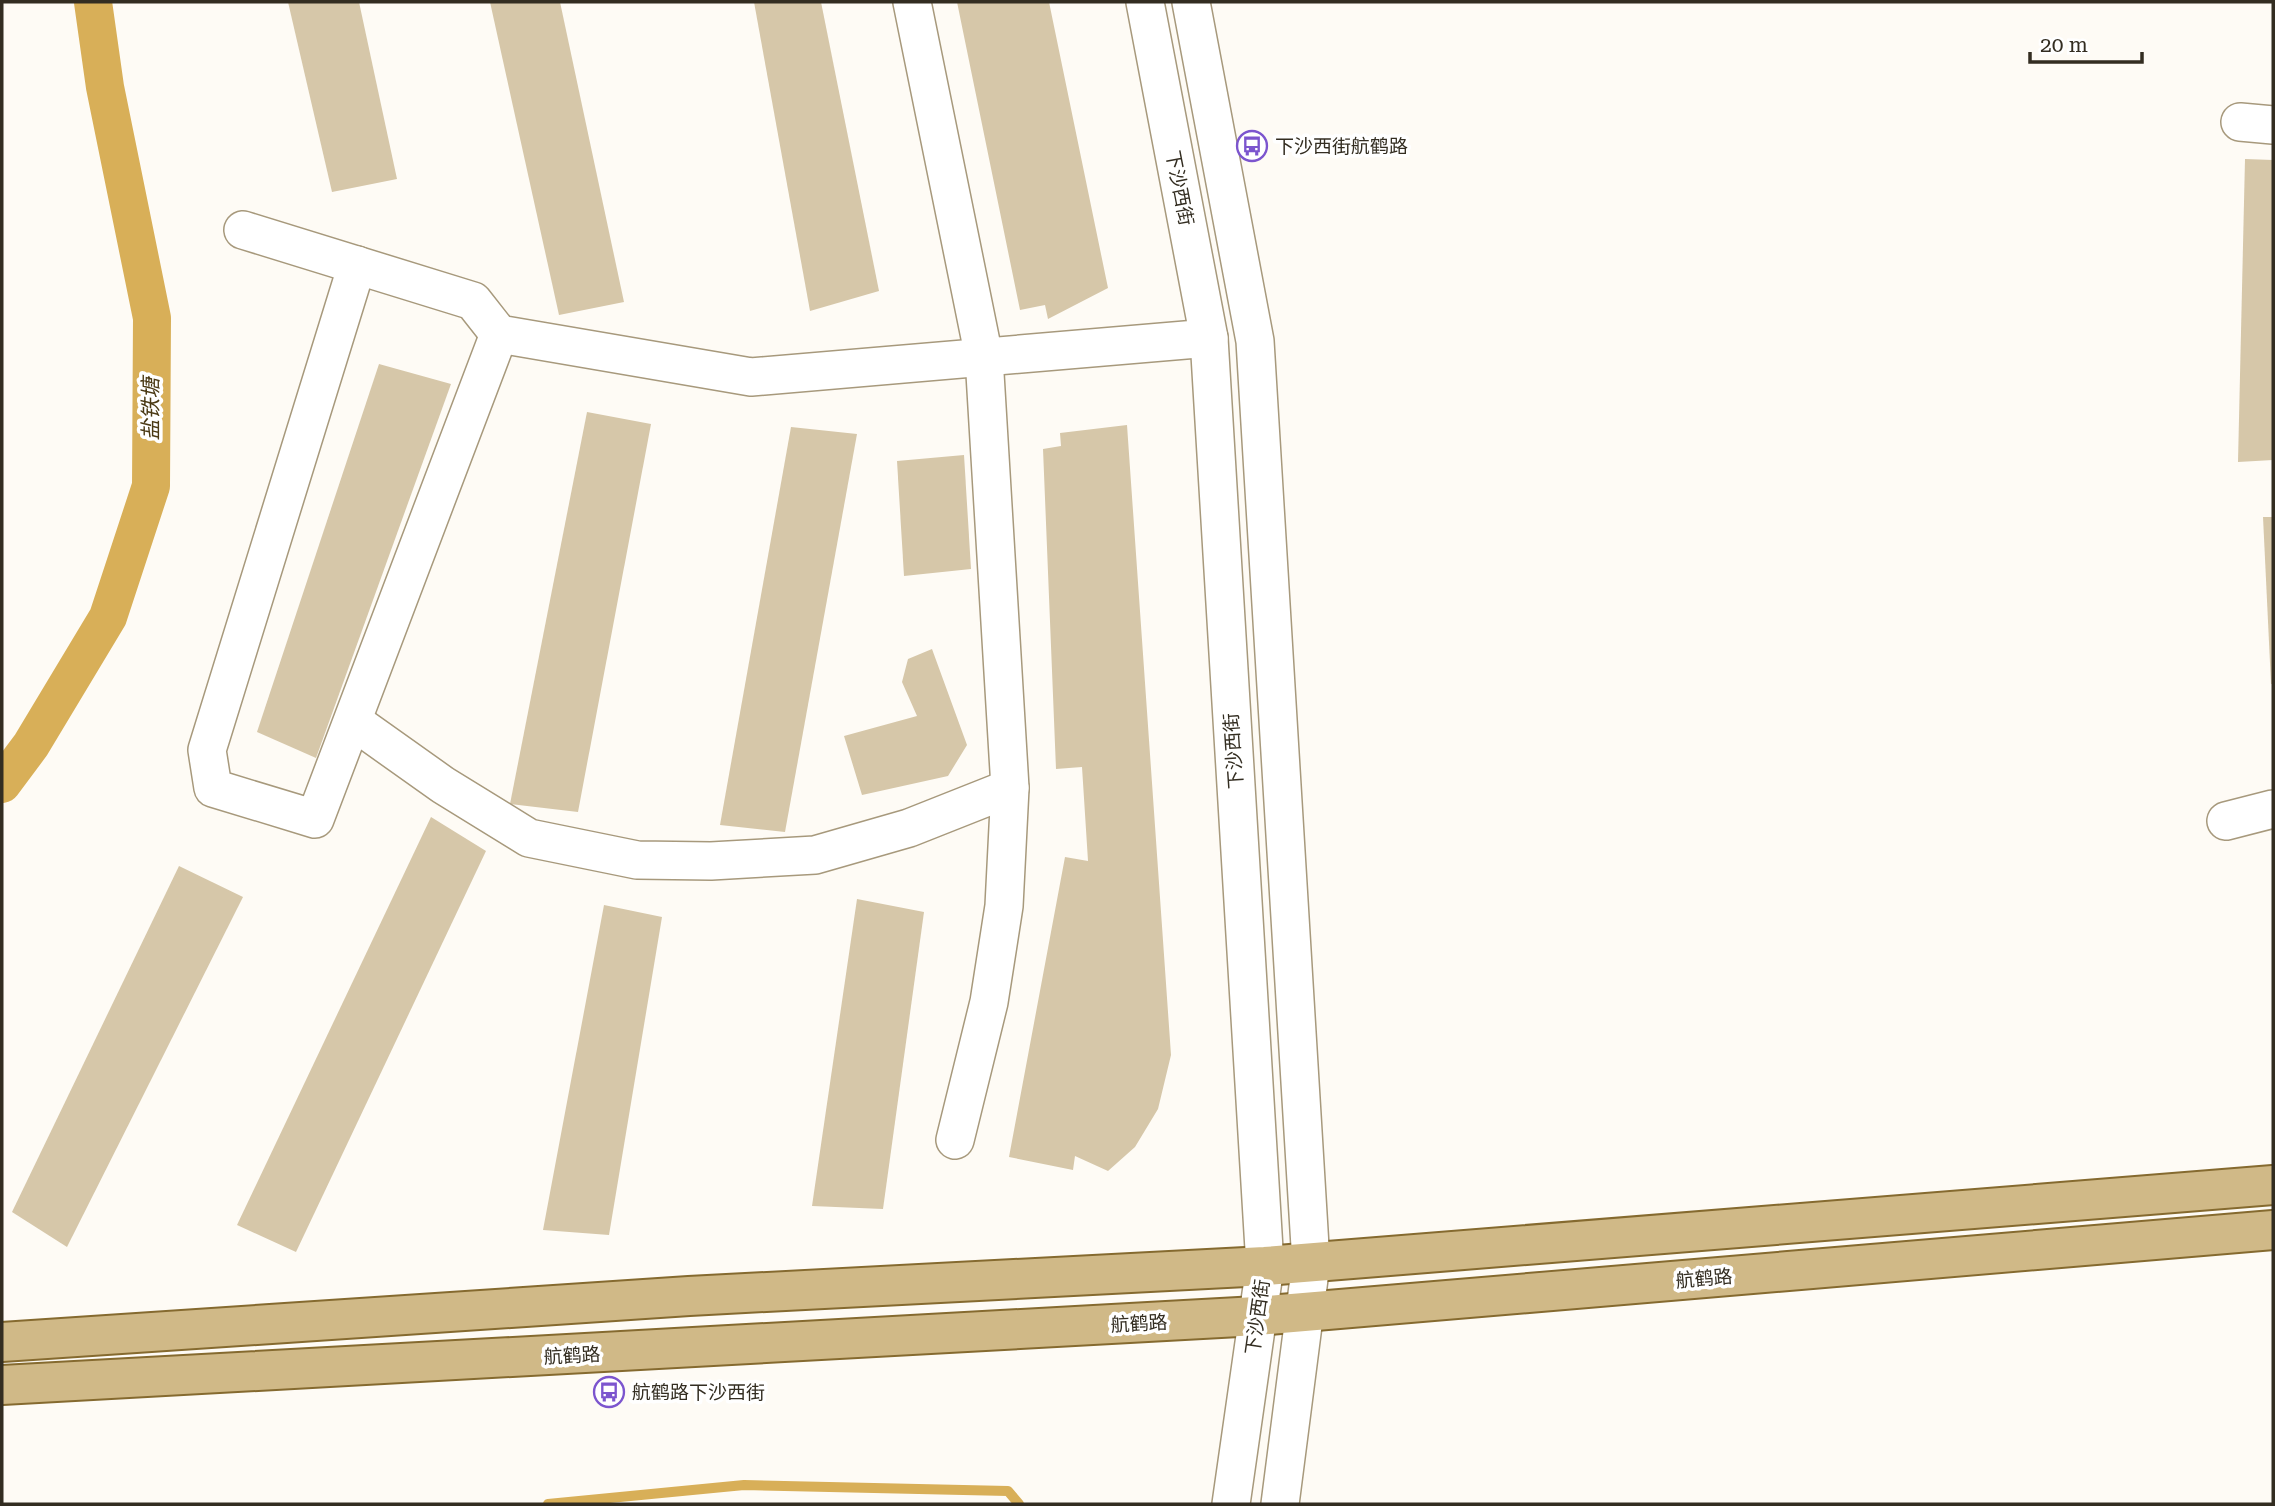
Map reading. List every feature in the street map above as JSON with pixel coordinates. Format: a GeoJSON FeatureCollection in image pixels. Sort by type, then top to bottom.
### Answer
{"type":"FeatureCollection","features":[{"type":"Feature","properties":{"kind":"main road"},"geometry":{"type":"LineString","coordinates":[[2,1342],[689,1296],[1311,1263],[2273,1185]]}},
{"type":"Feature","properties":{"kind":"main road","name":"航鹤路"},"geometry":{"type":"LineString","coordinates":[[2,1385],[1257,1316],[2273,1230]]}},
{"type":"Feature","properties":{"kind":"street"},"geometry":{"type":"LineString","coordinates":[[912,2],[984,357],[1010,788],[1004,905],[996,961],[989,1002],[955,1140]]}},
{"type":"Feature","properties":{"kind":"street","name":"下沙西街"},"geometry":{"type":"LineString","coordinates":[[1144,2],[1209,338],[1265,1266],[1231,1504]]}},
{"type":"Feature","properties":{"kind":"street"},"geometry":{"type":"LineString","coordinates":[[1191,2],[1255,341],[1311,1263],[1280,1504]]}},
{"type":"Feature","properties":{"kind":"street"},"geometry":{"type":"LineString","coordinates":[[243,230],[472,301],[499,334],[751,377],[1209,338]]}},
{"type":"Feature","properties":{"kind":"street"},"geometry":{"type":"LineString","coordinates":[[357,265],[207,750],[214,788],[316,819],[499,334]]}},
{"type":"Feature","properties":{"kind":"street"},"geometry":{"type":"LineString","coordinates":[[353,721],[443,785],[529,838],[636,860],[711,861],[815,855],[909,828],[1010,788]]}},
{"type":"Feature","properties":{"kind":"street"},"geometry":{"type":"LineString","coordinates":[[2226,821],[2273,809]]}},
{"type":"Feature","properties":{"kind":"building"},"geometry":{"type":"Polygon","coordinates":[[[288,2],[359,2],[397,179],[332,192],[288,2]]]}},
{"type":"Feature","properties":{"kind":"building"},"geometry":{"type":"Polygon","coordinates":[[[490,2],[560,2],[624,302],[559,315],[490,2]]]}},
{"type":"Feature","properties":{"kind":"building"},"geometry":{"type":"Polygon","coordinates":[[[754,2],[821,2],[879,291],[810,311],[754,2]]]}},
{"type":"Feature","properties":{"kind":"building"},"geometry":{"type":"Polygon","coordinates":[[[957,2],[1049,2],[1108,288],[1048,319],[1045,305],[1020,310],[957,2]]]}},
{"type":"Feature","properties":{"kind":"building"},"geometry":{"type":"Polygon","coordinates":[[[2245,159],[2273,160],[2273,460],[2238,462],[2245,159]]]}},
{"type":"Feature","properties":{"kind":"building"},"geometry":{"type":"Polygon","coordinates":[[[379,364],[451,384],[316,758],[257,732],[379,364]]]}},
{"type":"Feature","properties":{"kind":"building"},"geometry":{"type":"Polygon","coordinates":[[[587,412],[651,424],[578,812],[510,804],[587,412]]]}},
{"type":"Feature","properties":{"kind":"building"},"geometry":{"type":"Polygon","coordinates":[[[1127,425],[1171,1055],[1158,1109],[1135,1147],[1108,1171],[1075,1156],[1073,1170],[1009,1157],[1065,857],[1088,861],[1082,767],[1056,769],[1043,449],[1061,446],[1060,433],[1127,425]]]}},
{"type":"Feature","properties":{"kind":"building"},"geometry":{"type":"Polygon","coordinates":[[[791,427],[857,434],[785,832],[720,825],[791,427]]]}},
{"type":"Feature","properties":{"kind":"building"},"geometry":{"type":"Polygon","coordinates":[[[964,455],[971,569],[904,576],[897,461],[964,455]]]}},
{"type":"Feature","properties":{"kind":"building"},"geometry":{"type":"Polygon","coordinates":[[[2263,517],[2273,517],[2273,684],[2271,684],[2263,517]]]}},
{"type":"Feature","properties":{"kind":"building"},"geometry":{"type":"Polygon","coordinates":[[[932,649],[967,745],[948,776],[862,795],[844,736],[917,716],[902,682],[908,659],[932,649]]]}},
{"type":"Feature","properties":{"kind":"building"},"geometry":{"type":"Polygon","coordinates":[[[431,817],[486,851],[296,1252],[237,1225],[431,817]]]}},
{"type":"Feature","properties":{"kind":"building"},"geometry":{"type":"Polygon","coordinates":[[[179,866],[243,897],[67,1247],[12,1212],[179,866]]]}},
{"type":"Feature","properties":{"kind":"building"},"geometry":{"type":"Polygon","coordinates":[[[857,899],[924,912],[883,1209],[812,1206],[857,899]]]}},
{"type":"Feature","properties":{"kind":"building"},"geometry":{"type":"Polygon","coordinates":[[[604,905],[662,917],[609,1235],[543,1230],[604,905]]]}},
{"type":"Feature","properties":{"kind":"waterway","name":"盐铁塘"},"geometry":{"type":"LineString","coordinates":[[2,784],[31,745],[108,617],[151,486],[152,318],[105,87],[93,2]]}},
{"type":"Feature","properties":{"kind":"waterway"},"geometry":{"type":"LineString","coordinates":[[548,1504],[744,1485],[1008,1491],[1019,1504]]}},
{"type":"Feature","properties":{"kind":"place","name":"下沙西街航鹤路"},"geometry":{"type":"Point","coordinates":[1252,146]}},
{"type":"Feature","properties":{"kind":"place","name":"航鹤路下沙西街"},"geometry":{"type":"Point","coordinates":[609,1392]}}]}
